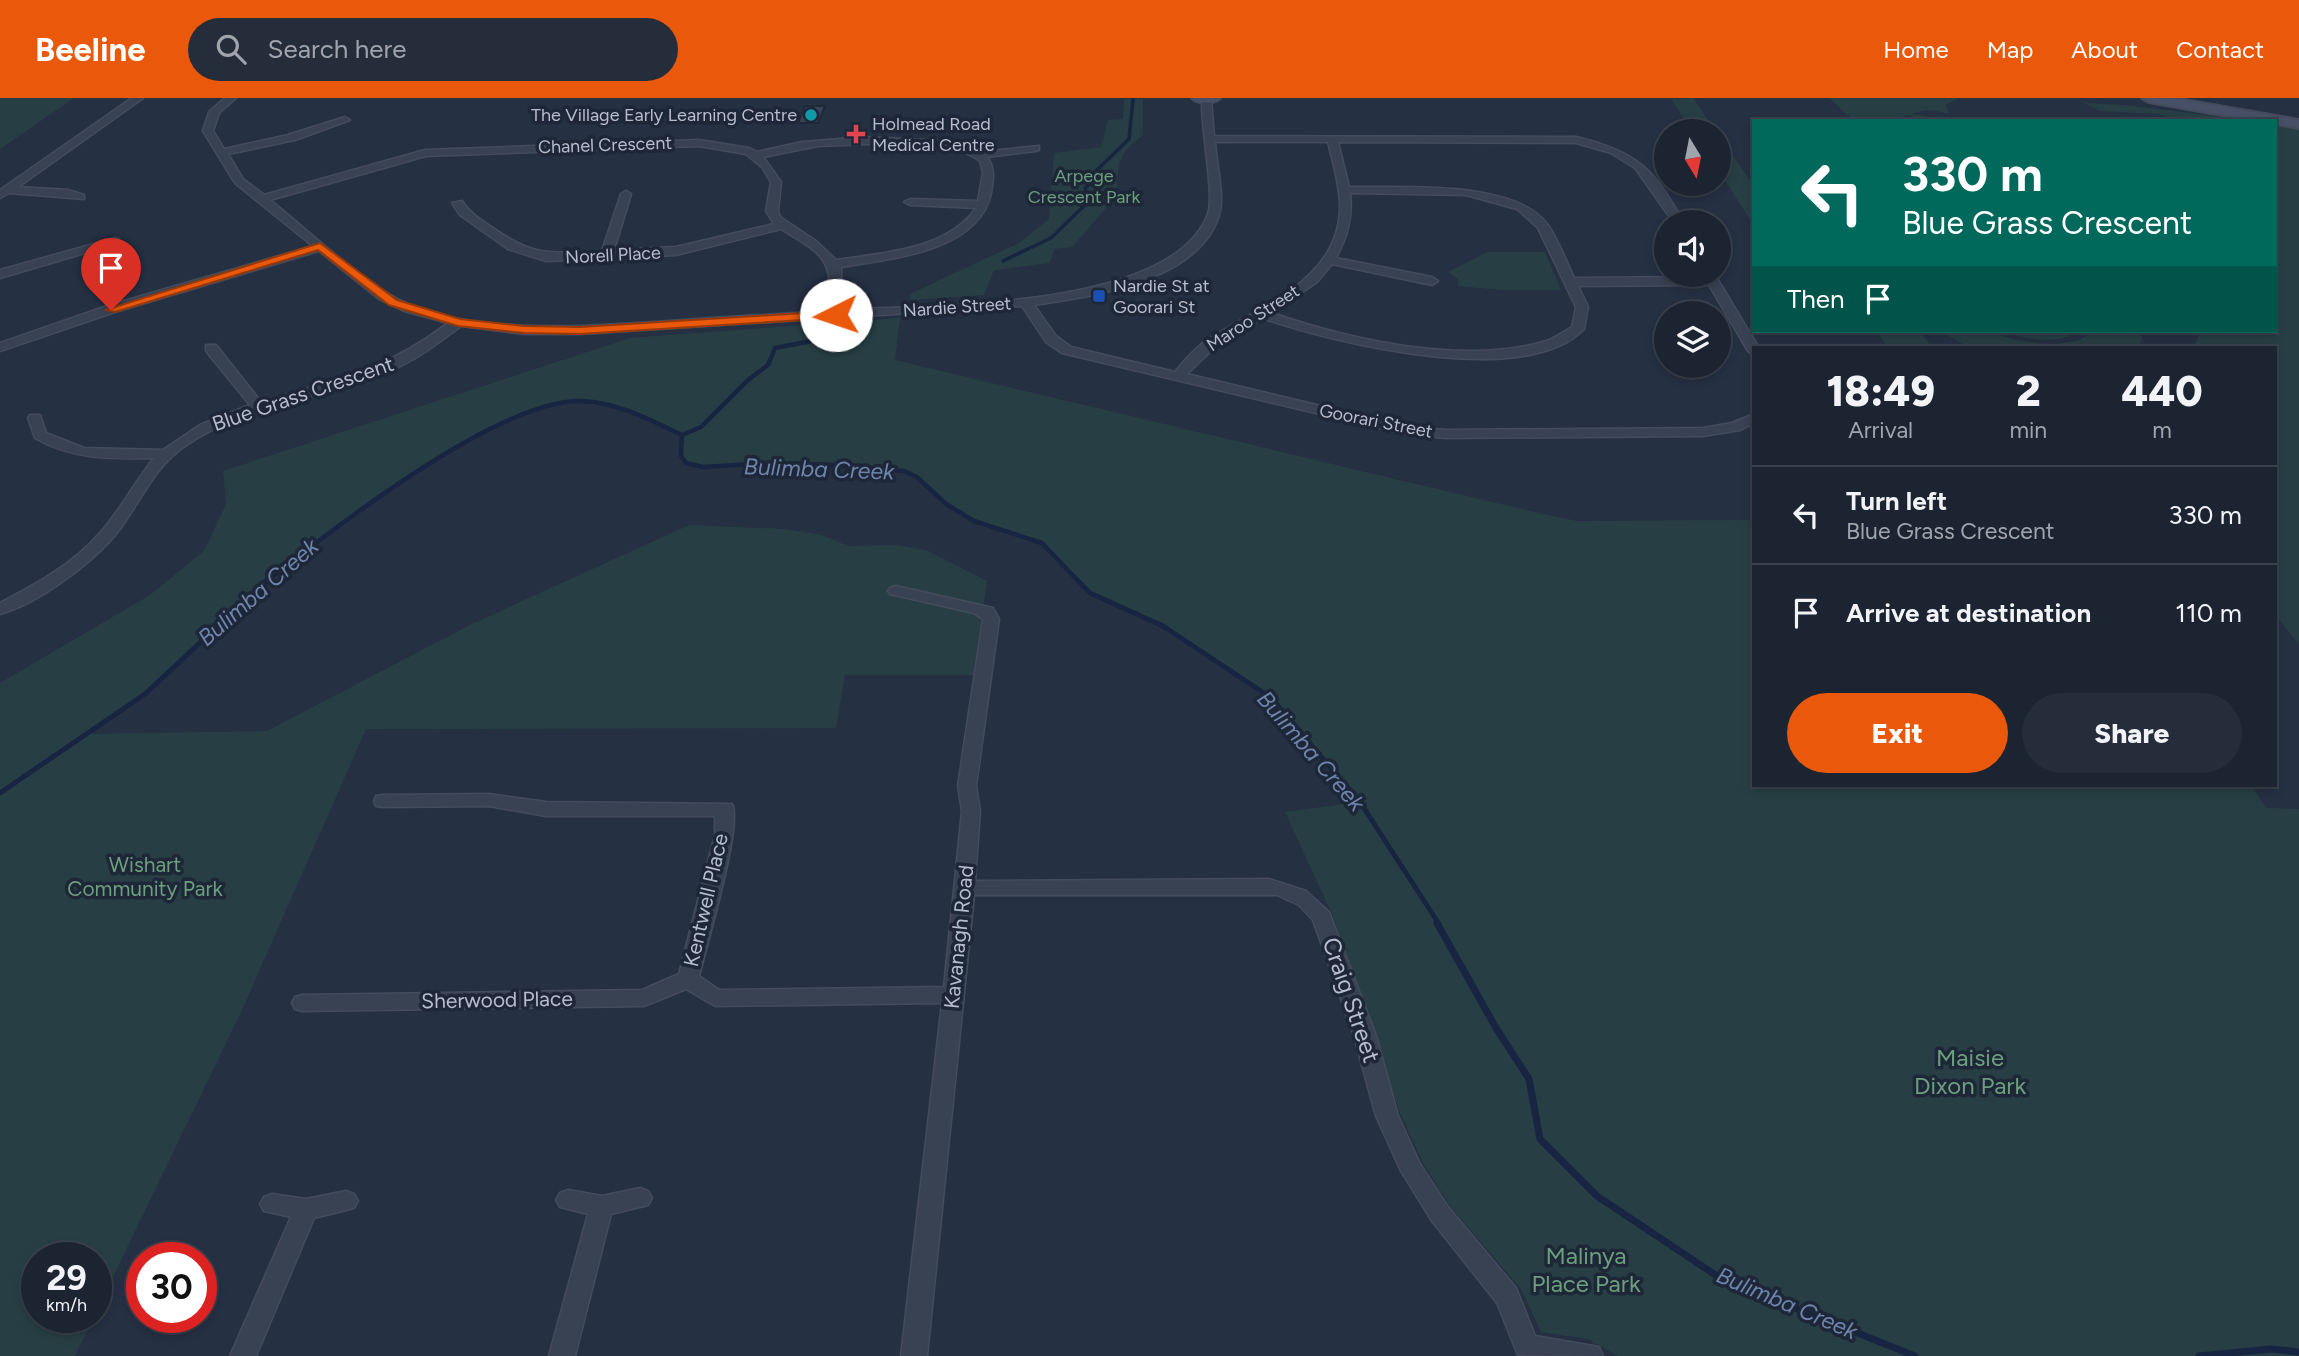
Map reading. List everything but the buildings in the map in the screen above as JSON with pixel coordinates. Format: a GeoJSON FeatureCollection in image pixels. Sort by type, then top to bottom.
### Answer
{"type":"FeatureCollection","features":[{"type":"Feature","properties":{"kind":"street"},"geometry":{"type":"LineString","coordinates":[[4,193],[138,98]]}},
{"type":"Feature","properties":{"kind":"street","name":"Nardie Street"},"geometry":{"type":"LineString","coordinates":[[231,98],[214,112],[208,123],[208,131],[220,153],[239,181],[320,247],[393,302],[458,322],[524,330],[580,330],[1026,302],[1072,296],[1136,279],[1183,256],[1200,241],[1211,225],[1215,210],[1206,98]]}},
{"type":"Feature","properties":{"kind":"street"},"geometry":{"type":"LineString","coordinates":[[2149,98],[2270,119]]}},
{"type":"Feature","properties":{"kind":"street"},"geometry":{"type":"LineString","coordinates":[[220,153],[291,138],[345,120]]}},
{"type":"Feature","properties":{"kind":"street"},"geometry":{"type":"LineString","coordinates":[[2277,120],[2299,124]]}},
{"type":"Feature","properties":{"kind":"street"},"geometry":{"type":"LineString","coordinates":[[1208,139],[1543,138],[1606,147],[1630,157],[1647,170],[1671,210]]}},
{"type":"Feature","properties":{"kind":"street","name":"Maroo Street"},"geometry":{"type":"LineString","coordinates":[[1177,378],[1209,345],[1304,285],[1329,260],[1345,219],[1344,190],[1332,139]]}},
{"type":"Feature","properties":{"kind":"street"},"geometry":{"type":"LineString","coordinates":[[836,315],[837,275],[834,264],[827,254],[782,225],[772,211],[776,182],[774,175],[756,156],[801,145],[854,142],[933,142],[979,155],[1035,148]]}},
{"type":"Feature","properties":{"kind":"street","name":"Chanel Crescent"},"geometry":{"type":"LineString","coordinates":[[262,199],[405,156],[442,150],[699,143],[736,148],[756,156]]}},
{"type":"Feature","properties":{"kind":"street"},"geometry":{"type":"LineString","coordinates":[[834,264],[934,243],[956,233],[972,221],[982,205],[989,174],[979,155]]}},
{"type":"Feature","properties":{"kind":"street"},"geometry":{"type":"LineString","coordinates":[[1262,314],[1301,329],[1388,348],[1432,352],[1532,350],[1554,345],[1578,329],[1581,307],[1543,226],[1533,215],[1506,201],[1440,190],[1344,190]]}},
{"type":"Feature","properties":{"kind":"street"},"geometry":{"type":"LineString","coordinates":[[4,193],[68,192],[80,197]]}},
{"type":"Feature","properties":{"kind":"street"},"geometry":{"type":"LineString","coordinates":[[606,256],[626,194]]}},
{"type":"Feature","properties":{"kind":"street"},"geometry":{"type":"LineString","coordinates":[[910,202],[928,205],[982,205]]}},
{"type":"Feature","properties":{"kind":"street","name":"Norell Place"},"geometry":{"type":"LineString","coordinates":[[458,203],[464,213],[512,247],[528,253],[565,258],[676,251],[782,225]]}},
{"type":"Feature","properties":{"kind":"street"},"geometry":{"type":"LineString","coordinates":[[0,274],[115,241]]}},
{"type":"Feature","properties":{"kind":"street"},"geometry":{"type":"LineString","coordinates":[[0,347],[111,310],[320,247]]}},
{"type":"Feature","properties":{"kind":"street"},"geometry":{"type":"LineString","coordinates":[[1329,260],[1432,281]]}},
{"type":"Feature","properties":{"kind":"street"},"geometry":{"type":"LineString","coordinates":[[1569,282],[1654,280]]}},
{"type":"Feature","properties":{"kind":"street"},"geometry":{"type":"LineString","coordinates":[[1716,287],[1752,348]]}},
{"type":"Feature","properties":{"kind":"street","name":"Goorari Street"},"geometry":{"type":"LineString","coordinates":[[1026,302],[1051,339],[1067,350],[1404,430],[1445,434],[1703,432],[1735,427],[1752,419]]}},
{"type":"Feature","properties":{"kind":"street","name":"Blue Grass Crescent"},"geometry":{"type":"LineString","coordinates":[[0,609],[59,576],[91,553],[108,534],[163,454],[204,428],[258,408],[384,369],[409,358],[458,322]]}},
{"type":"Feature","properties":{"kind":"street"},"geometry":{"type":"LineString","coordinates":[[211,348],[258,408]]}},
{"type":"Feature","properties":{"kind":"street"},"geometry":{"type":"LineString","coordinates":[[36,418],[40,435],[66,449],[101,454],[163,454]]}},
{"type":"Feature","properties":{"kind":"street","name":"Kavanagh Road"},"geometry":{"type":"LineString","coordinates":[[896,590],[978,609],[987,612],[991,619],[967,786],[971,811],[965,888],[914,1356]]}},
{"type":"Feature","properties":{"kind":"street","name":"Kentwell Place"},"geometry":{"type":"LineString","coordinates":[[383,801],[489,800],[546,809],[725,809],[724,835],[688,979],[715,998],[953,995]]}},
{"type":"Feature","properties":{"kind":"street","name":"Craig Street"},"geometry":{"type":"LineString","coordinates":[[965,888],[1269,886],[1291,890],[1313,903],[1322,917],[1365,1036],[1387,1116],[1412,1171],[1440,1214],[1507,1296],[1522,1351],[1590,1356]]}},
{"type":"Feature","properties":{"kind":"street","name":"Sherwood Place"},"geometry":{"type":"LineString","coordinates":[[302,1003],[643,998],[688,979]]}},
{"type":"Feature","properties":{"kind":"street"},"geometry":{"type":"LineString","coordinates":[[568,1200],[602,1206],[640,1198]]}},
{"type":"Feature","properties":{"kind":"street"},"geometry":{"type":"LineString","coordinates":[[272,1204],[306,1209],[346,1201]]}},
{"type":"Feature","properties":{"kind":"street"},"geometry":{"type":"LineString","coordinates":[[562,1356],[602,1206]]}},
{"type":"Feature","properties":{"kind":"street"},"geometry":{"type":"LineString","coordinates":[[243,1356],[306,1209]]}},
{"type":"Feature","properties":{"kind":"green space"},"geometry":{"type":"Polygon","coordinates":[[[0,98],[74,98],[0,149],[0,98]]]}},
{"type":"Feature","properties":{"kind":"green space"},"geometry":{"type":"Polygon","coordinates":[[[1693,98],[1708,119],[1684,119],[1671,99],[1693,98]]]}},
{"type":"Feature","properties":{"kind":"green space"},"geometry":{"type":"Polygon","coordinates":[[[1830,98],[1959,98],[1946,105],[1949,114],[1926,110],[1912,114],[1930,117],[1922,119],[1907,115],[1900,118],[1902,119],[1856,119],[1830,98]]]}},
{"type":"Feature","properties":{"kind":"green space","name":"Arpege Crescent Park"},"geometry":{"type":"Polygon","coordinates":[[[1124,99],[1143,99],[1143,135],[1121,159],[1113,200],[1072,247],[1054,249],[1050,263],[994,270],[984,295],[911,300],[910,294],[1019,243],[1049,219],[1054,153],[1101,147],[1108,120],[1123,119],[1124,99]]]}},
{"type":"Feature","properties":{"kind":"green space"},"geometry":{"type":"Polygon","coordinates":[[[2084,103],[2125,105],[2239,119],[2174,119],[2158,114],[2099,111],[2084,103]]]}},
{"type":"Feature","properties":{"kind":"green space"},"geometry":{"type":"Polygon","coordinates":[[[2277,125],[2299,130],[2299,644],[2277,617],[2277,346],[2194,346],[2200,333],[2277,333],[2277,125]]]}},
{"type":"Feature","properties":{"kind":"green space"},"geometry":{"type":"Polygon","coordinates":[[[1731,153],[1752,184],[1752,222],[1731,190],[1731,153]]]}},
{"type":"Feature","properties":{"kind":"green space"},"geometry":{"type":"Polygon","coordinates":[[[1487,252],[1545,252],[1561,290],[1502,290],[1458,286],[1458,279],[1448,272],[1487,252]]]}},
{"type":"Feature","properties":{"kind":"green space","name":"Maisie Dixon Park"},"geometry":{"type":"Polygon","coordinates":[[[900,318],[895,360],[1547,515],[1577,521],[1752,520],[1752,787],[2253,787],[2266,808],[2299,809],[2299,1356],[1618,1356],[1588,1339],[1541,1332],[1521,1289],[1450,1206],[1424,1165],[1400,1113],[1332,914],[1285,812],[1359,802],[1270,697],[1163,626],[1090,593],[1042,543],[974,521],[946,504],[917,477],[904,471],[769,463],[703,467],[686,463],[681,456],[684,441],[682,435],[621,408],[582,401],[546,407],[503,424],[456,448],[359,510],[275,572],[147,692],[85,734],[267,731],[472,624],[689,525],[784,529],[822,535],[848,546],[897,545],[926,550],[987,581],[973,675],[845,675],[836,728],[366,729],[242,1010],[130,1242],[126,1242],[126,1250],[112,1279],[112,1242],[21,1242],[21,1333],[86,1333],[75,1356],[0,1356],[0,683],[150,595],[204,551],[226,504],[223,471],[630,338],[900,318]]]}},
{"type":"Feature","properties":{"kind":"green space"},"geometry":{"type":"Polygon","coordinates":[[[1877,333],[1921,333],[1931,346],[1887,346],[1877,333]]]}},
{"type":"Feature","properties":{"kind":"green space"},"geometry":{"type":"Polygon","coordinates":[[[1942,333],[1994,333],[2015,340],[2052,345],[2080,340],[2090,333],[2141,333],[2142,340],[2139,346],[1968,346],[1942,333]]]}},
{"type":"Feature","properties":{"kind":"green space"},"geometry":{"type":"Polygon","coordinates":[[[2009,333],[2075,333],[2051,340],[2009,333]]]}},
{"type":"Feature","properties":{"kind":"waterway"},"geometry":{"type":"LineString","coordinates":[[1003,261],[1051,238],[1089,201],[1085,188],[1095,180],[1097,170],[1129,139],[1133,99]]}},
{"type":"Feature","properties":{"kind":"waterway"},"geometry":{"type":"LineString","coordinates":[[682,435],[701,427],[748,380],[768,365],[775,348],[864,331]]}},
{"type":"Feature","properties":{"kind":"waterway","name":"Bulimba Creek"},"geometry":{"type":"LineString","coordinates":[[264,583],[330,532],[417,472],[506,421],[547,406],[594,402],[620,408],[682,435]]}},
{"type":"Feature","properties":{"kind":"waterway","name":"Bulimba Creek"},"geometry":{"type":"LineString","coordinates":[[682,435],[681,456],[686,463],[703,467],[769,463],[904,471],[917,477],[946,504],[974,521],[1042,543],[1080,583]]}},
{"type":"Feature","properties":{"kind":"waterway","name":"Bulimba Creek"},"geometry":{"type":"LineString","coordinates":[[0,793],[145,694],[266,581]]}},
{"type":"Feature","properties":{"kind":"waterway","name":"Bulimba Creek"},"geometry":{"type":"LineString","coordinates":[[1080,583],[1090,593],[1163,626],[1270,697],[1360,802],[1439,924]]}},
{"type":"Feature","properties":{"kind":"waterway","name":"Bulimba Creek"},"geometry":{"type":"LineString","coordinates":[[1437,923],[1496,1028],[1529,1079],[1540,1139],[1597,1196],[1720,1278],[1915,1356]]}},
{"type":"Feature","properties":{"kind":"waterway","name":"Bulimba Creek"},"geometry":{"type":"LineString","coordinates":[[2199,1356],[2271,1349],[2299,1352]]}},
{"type":"Feature","properties":{"kind":"place","name":"The Village Early Learning Centre"},"geometry":{"type":"Point","coordinates":[811,115]}},
{"type":"Feature","properties":{"kind":"place","name":"Holmead Road Medical Centre"},"geometry":{"type":"Point","coordinates":[856,134]}},
{"type":"Feature","properties":{"kind":"place","name":"Nardie St at Goorari St"},"geometry":{"type":"Point","coordinates":[1099,296]}},
{"type":"Feature","properties":{"kind":"route"},"geometry":{"type":"LineString","coordinates":[[111,310],[320,247],[373,290],[393,302],[458,322],[500,328],[550,331],[618,329],[836,315]]}},
{"type":"Feature","properties":{"kind":"park label","name":"Wishart Community Park"},"geometry":{"type":"Point","coordinates":[145,877]}},
{"type":"Feature","properties":{"kind":"park label","name":"Malinya Place Park"},"geometry":{"type":"Point","coordinates":[1586,1270]}}]}
